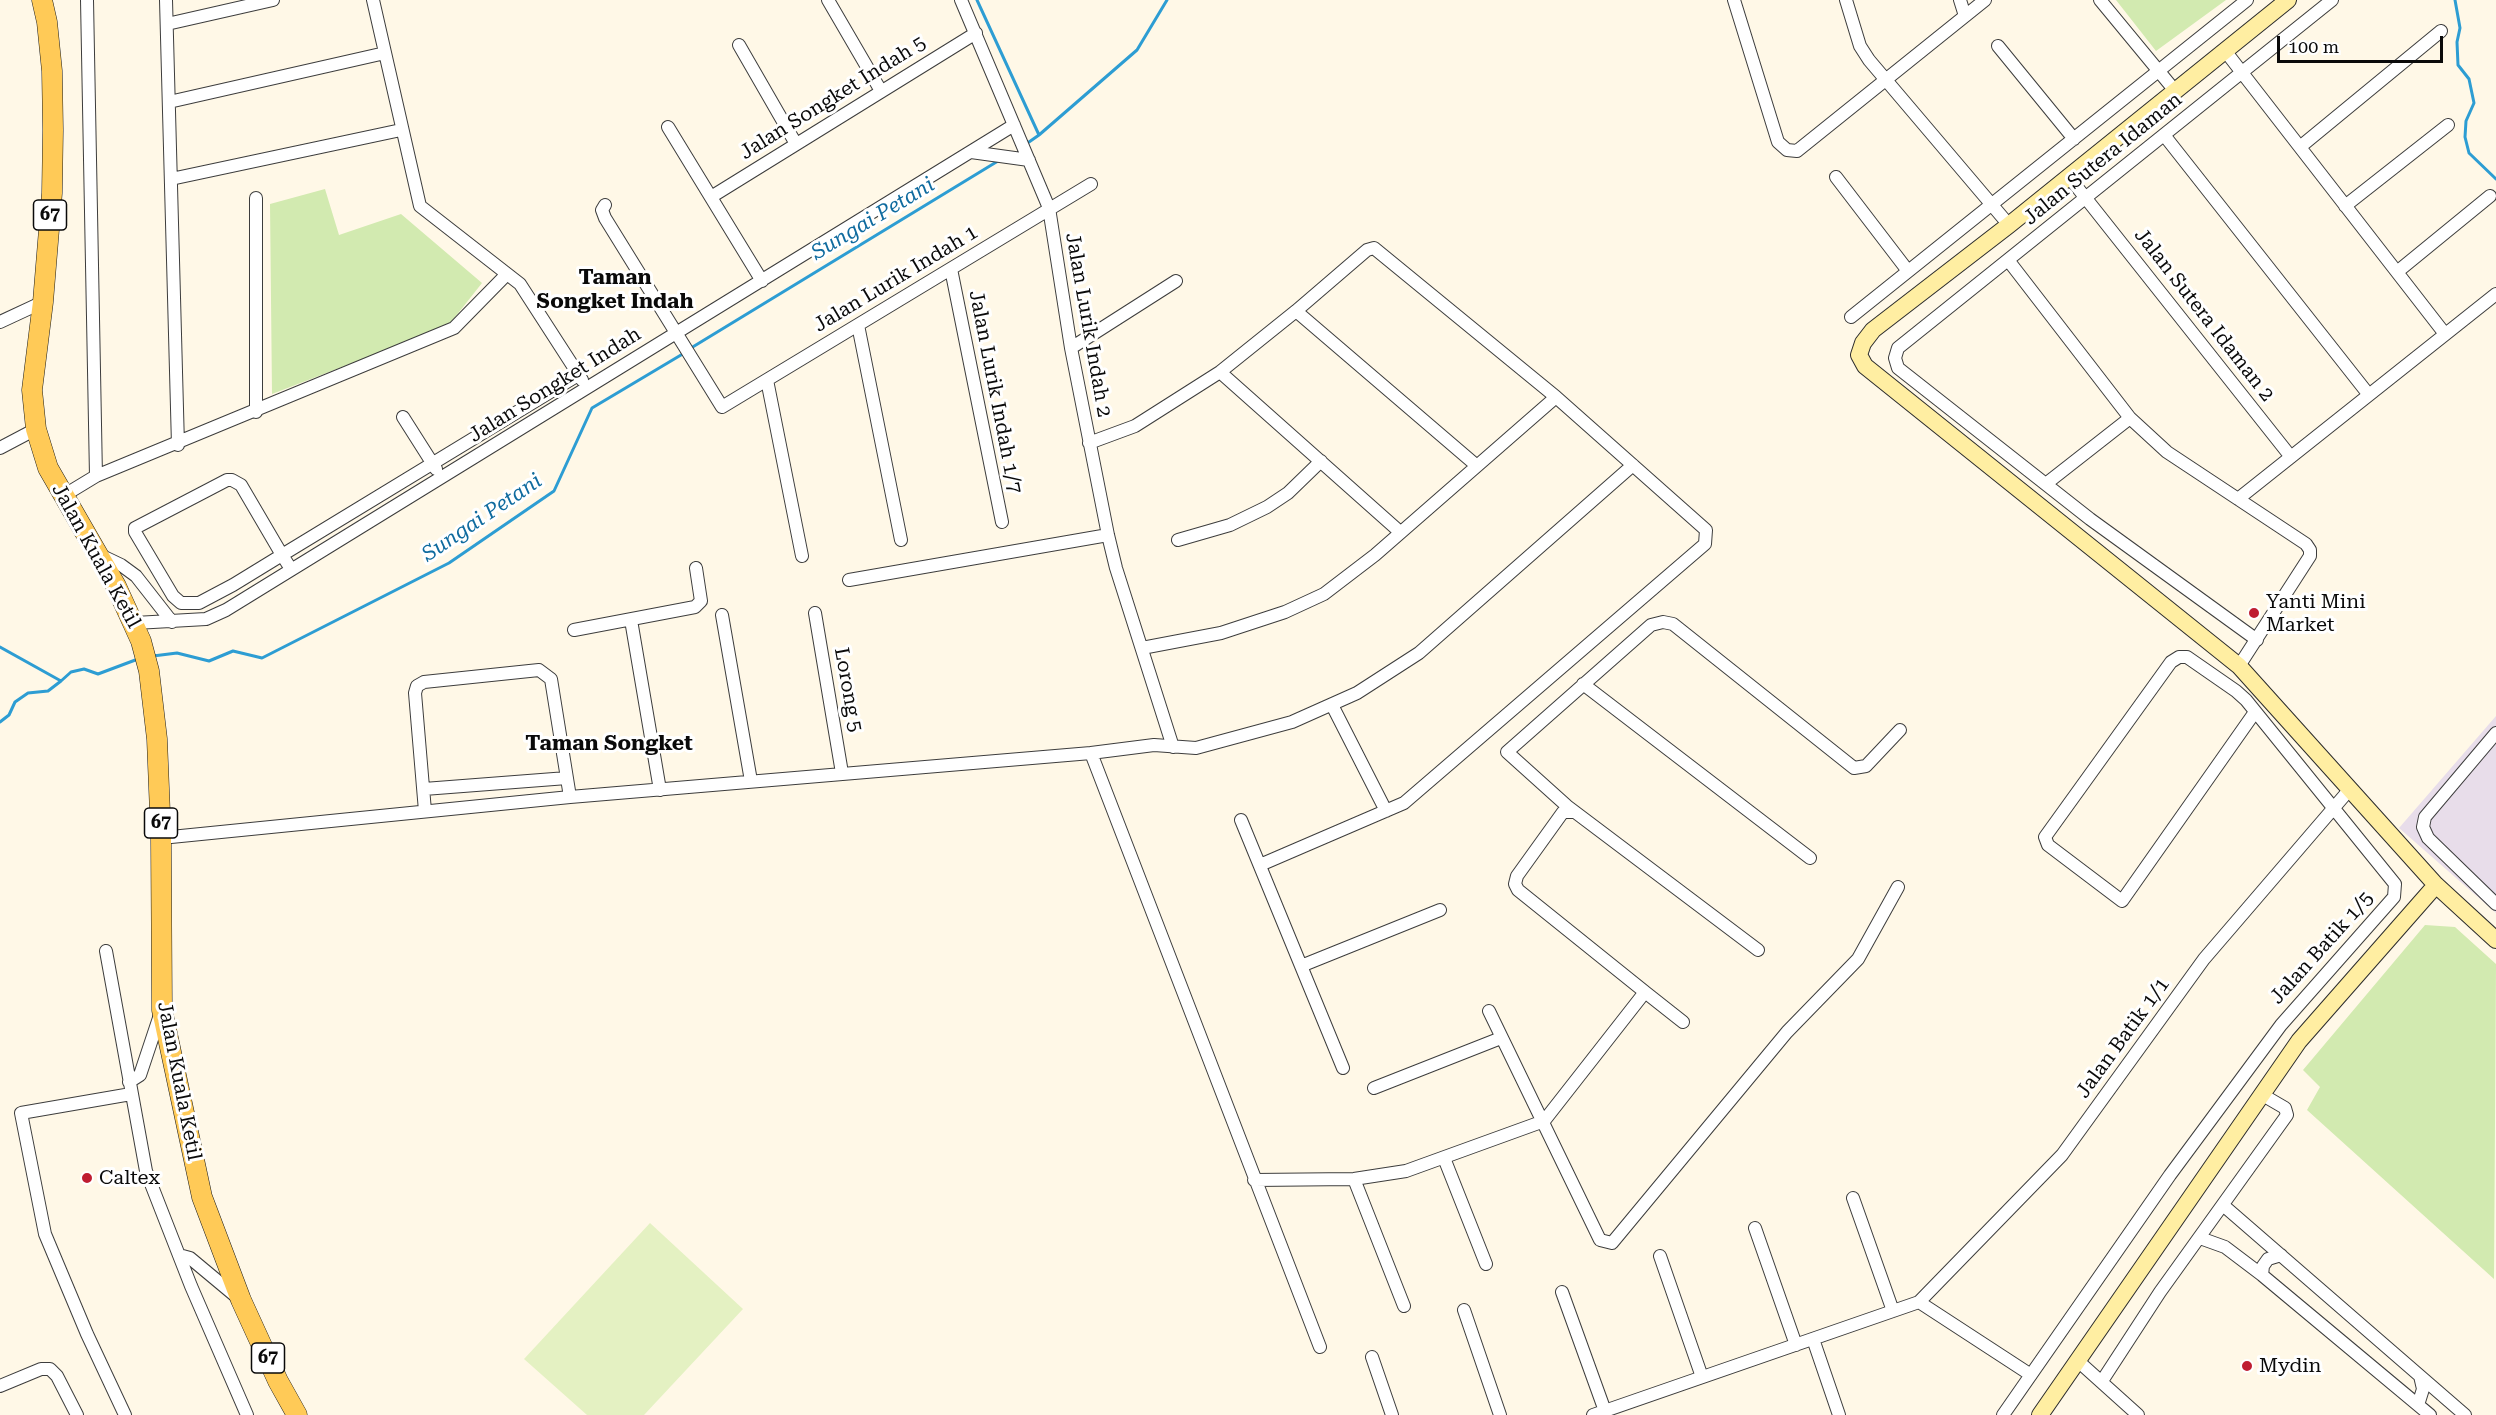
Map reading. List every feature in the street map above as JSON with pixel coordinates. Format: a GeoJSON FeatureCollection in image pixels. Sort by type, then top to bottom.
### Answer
{"type":"FeatureCollection","features":[{"type":"Feature","properties":{"kind":"main road","name":"Jalan Kuala Ketil"},"geometry":{"type":"LineString","coordinates":[[42,0],[47,22],[52,72],[52,193],[43,302],[32,390],[36,429],[48,468],[99,554],[138,632],[148,670],[157,739],[161,838],[162,1010],[202,1197],[241,1300],[278,1381],[297,1415]]}},
{"type":"Feature","properties":{"kind":"street"},"geometry":{"type":"LineString","coordinates":[[87,0],[96,476]]}},
{"type":"Feature","properties":{"kind":"street"},"geometry":{"type":"LineString","coordinates":[[166,0],[178,445]]}},
{"type":"Feature","properties":{"kind":"street"},"geometry":{"type":"LineString","coordinates":[[167,24],[273,0]]}},
{"type":"Feature","properties":{"kind":"street"},"geometry":{"type":"LineString","coordinates":[[373,0],[420,206],[506,275],[517,280],[527,291],[587,389]]}},
{"type":"Feature","properties":{"kind":"street"},"geometry":{"type":"LineString","coordinates":[[828,0],[881,92]]}},
{"type":"Feature","properties":{"kind":"street","name":"Jalan Lurik Indah 2"},"geometry":{"type":"LineString","coordinates":[[961,0],[1049,208],[1071,348],[1108,535],[1173,747]]}},
{"type":"Feature","properties":{"kind":"street"},"geometry":{"type":"LineString","coordinates":[[1734,0],[1778,142],[1787,150],[1797,151],[1985,0]]}},
{"type":"Feature","properties":{"kind":"street"},"geometry":{"type":"LineString","coordinates":[[1846,0],[1860,46],[2009,225]]}},
{"type":"Feature","properties":{"kind":"street"},"geometry":{"type":"LineString","coordinates":[[1960,0],[1965,16]]}},
{"type":"Feature","properties":{"kind":"street"},"geometry":{"type":"LineString","coordinates":[[2100,0],[2176,92]]}},
{"type":"Feature","properties":{"kind":"street"},"geometry":{"type":"LineString","coordinates":[[1851,317],[2247,0]]}},
{"type":"Feature","properties":{"kind":"street"},"geometry":{"type":"LineString","coordinates":[[2288,0],[2176,92],[1874,330],[1863,343],[1858,354],[1865,366],[2239,666],[2436,885],[2496,940]]}},
{"type":"Feature","properties":{"kind":"street","name":"Jalan Sutera Idaman"},"geometry":{"type":"LineString","coordinates":[[2047,483],[1898,368],[1895,358],[1898,348],[2332,0]]}},
{"type":"Feature","properties":{"kind":"street"},"geometry":{"type":"LineString","coordinates":[[2300,147],[2441,31]]}},
{"type":"Feature","properties":{"kind":"street","name":"Jalan Songket Indah 5"},"geometry":{"type":"LineString","coordinates":[[711,197],[976,33]]}},
{"type":"Feature","properties":{"kind":"street"},"geometry":{"type":"LineString","coordinates":[[739,45],[796,144]]}},
{"type":"Feature","properties":{"kind":"street"},"geometry":{"type":"LineString","coordinates":[[1998,46],[2074,139]]}},
{"type":"Feature","properties":{"kind":"street"},"geometry":{"type":"LineString","coordinates":[[2226,52],[2445,334]]}},
{"type":"Feature","properties":{"kind":"street"},"geometry":{"type":"LineString","coordinates":[[169,102],[385,53]]}},
{"type":"Feature","properties":{"kind":"street","name":"Jalan Songket Indah"},"geometry":{"type":"LineString","coordinates":[[138,632],[172,622],[206,620],[226,610],[587,389],[679,338],[762,281],[1014,125]]}},
{"type":"Feature","properties":{"kind":"street"},"geometry":{"type":"LineString","coordinates":[[2345,206],[2448,125]]}},
{"type":"Feature","properties":{"kind":"street"},"geometry":{"type":"LineString","coordinates":[[668,126],[762,281]]}},
{"type":"Feature","properties":{"kind":"street"},"geometry":{"type":"LineString","coordinates":[[171,179],[401,130]]}},
{"type":"Feature","properties":{"kind":"street"},"geometry":{"type":"LineString","coordinates":[[2164,135],[2369,395]]}},
{"type":"Feature","properties":{"kind":"street"},"geometry":{"type":"LineString","coordinates":[[970,152],[995,153],[1029,160]]}},
{"type":"Feature","properties":{"kind":"street"},"geometry":{"type":"LineString","coordinates":[[1836,177],[1908,271]]}},
{"type":"Feature","properties":{"kind":"street","name":"Jalan Sutera Idaman 2"},"geometry":{"type":"LineString","coordinates":[[2069,177],[2291,457]]}},
{"type":"Feature","properties":{"kind":"street","name":"Jalan Lurik Indah 1"},"geometry":{"type":"LineString","coordinates":[[679,338],[722,407],[1091,184]]}},
{"type":"Feature","properties":{"kind":"street"},"geometry":{"type":"LineString","coordinates":[[2397,272],[2490,196]]}},
{"type":"Feature","properties":{"kind":"street"},"geometry":{"type":"LineString","coordinates":[[256,198],[256,412]]}},
{"type":"Feature","properties":{"kind":"street"},"geometry":{"type":"LineString","coordinates":[[605,206],[603,210],[605,218],[679,338]]}},
{"type":"Feature","properties":{"kind":"street"},"geometry":{"type":"LineString","coordinates":[[1089,443],[1135,426],[1220,372],[1367,250],[1374,248],[1556,397],[1706,530],[1705,544],[1404,803],[1260,865]]}},
{"type":"Feature","properties":{"kind":"street"},"geometry":{"type":"LineString","coordinates":[[2008,260],[2130,418],[2166,452],[2306,544],[2310,550],[2310,556],[2239,666]]}},
{"type":"Feature","properties":{"kind":"street","name":"Jalan Lurik Indah 1/7"},"geometry":{"type":"LineString","coordinates":[[951,269],[1002,522]]}},
{"type":"Feature","properties":{"kind":"street"},"geometry":{"type":"LineString","coordinates":[[63,496],[96,476],[178,445],[454,328],[506,275]]}},
{"type":"Feature","properties":{"kind":"street"},"geometry":{"type":"LineString","coordinates":[[1071,348],[1176,281]]}},
{"type":"Feature","properties":{"kind":"street"},"geometry":{"type":"LineString","coordinates":[[2238,499],[2496,294]]}},
{"type":"Feature","properties":{"kind":"street"},"geometry":{"type":"LineString","coordinates":[[0,322],[43,302]]}},
{"type":"Feature","properties":{"kind":"street"},"geometry":{"type":"LineString","coordinates":[[1296,311],[1477,466]]}},
{"type":"Feature","properties":{"kind":"street"},"geometry":{"type":"LineString","coordinates":[[858,325],[901,540]]}},
{"type":"Feature","properties":{"kind":"street"},"geometry":{"type":"LineString","coordinates":[[1220,372],[1400,532]]}},
{"type":"Feature","properties":{"kind":"street"},"geometry":{"type":"LineString","coordinates":[[291,569],[282,555],[241,485],[227,480],[142,522],[135,532],[173,596],[181,603],[199,603],[282,555],[578,375]]}},
{"type":"Feature","properties":{"kind":"street"},"geometry":{"type":"LineString","coordinates":[[767,380],[802,556]]}},
{"type":"Feature","properties":{"kind":"street"},"geometry":{"type":"LineString","coordinates":[[1142,648],[1221,633],[1285,612],[1324,594],[1400,532],[1556,397]]}},
{"type":"Feature","properties":{"kind":"street"},"geometry":{"type":"LineString","coordinates":[[403,417],[442,478]]}},
{"type":"Feature","properties":{"kind":"street"},"geometry":{"type":"LineString","coordinates":[[2130,418],[2047,483],[2090,519],[2257,640]]}},
{"type":"Feature","properties":{"kind":"street"},"geometry":{"type":"LineString","coordinates":[[0,448],[36,429]]}},
{"type":"Feature","properties":{"kind":"street"},"geometry":{"type":"LineString","coordinates":[[1178,540],[1230,525],[1267,507],[1288,493],[1321,461]]}},
{"type":"Feature","properties":{"kind":"street"},"geometry":{"type":"LineString","coordinates":[[161,838],[570,797],[1091,753],[1154,745],[1189,749],[1207,745],[1292,722],[1332,705],[1357,693],[1419,653],[1633,465]]}},
{"type":"Feature","properties":{"kind":"street"},"geometry":{"type":"LineString","coordinates":[[849,580],[1108,535]]}},
{"type":"Feature","properties":{"kind":"street"},"geometry":{"type":"LineString","coordinates":[[99,554],[136,576],[172,622]]}},
{"type":"Feature","properties":{"kind":"street"},"geometry":{"type":"LineString","coordinates":[[574,630],[631,620],[699,604],[701,596],[696,568]]}},
{"type":"Feature","properties":{"kind":"street","name":"Lorong 5"},"geometry":{"type":"LineString","coordinates":[[815,613],[842,773]]}},
{"type":"Feature","properties":{"kind":"street"},"geometry":{"type":"LineString","coordinates":[[722,615],[751,782]]}},
{"type":"Feature","properties":{"kind":"street"},"geometry":{"type":"LineString","coordinates":[[631,620],[660,790]]}},
{"type":"Feature","properties":{"kind":"street"},"geometry":{"type":"LineString","coordinates":[[1758,950],[1575,812],[1507,752],[1651,625],[1663,622],[1673,624],[1854,768],[1866,766],[1900,730]]}},
{"type":"Feature","properties":{"kind":"street","name":"Jalan Batik 1/5"},"geometry":{"type":"LineString","coordinates":[[2003,1415],[2170,1175],[2281,1025],[2394,897],[2394,884],[2255,712],[2236,691],[2187,657],[2179,657],[2171,662],[2045,837],[2051,849],[2122,901],[2255,712]]}},
{"type":"Feature","properties":{"kind":"street"},"geometry":{"type":"LineString","coordinates":[[425,811],[415,693],[417,686],[423,682],[528,671],[539,670],[551,679],[570,797]]}},
{"type":"Feature","properties":{"kind":"street"},"geometry":{"type":"LineString","coordinates":[[1583,684],[1810,858]]}},
{"type":"Feature","properties":{"kind":"street"},"geometry":{"type":"LineString","coordinates":[[1332,705],[1386,811]]}},
{"type":"Feature","properties":{"kind":"street"},"geometry":{"type":"LineString","coordinates":[[2496,733],[2425,816],[2423,827],[2428,838],[2496,904]]}},
{"type":"Feature","properties":{"kind":"street"},"geometry":{"type":"LineString","coordinates":[[1091,753],[1320,1347]]}},
{"type":"Feature","properties":{"kind":"street"},"geometry":{"type":"LineString","coordinates":[[424,789],[567,778]]}},
{"type":"Feature","properties":{"kind":"street","name":"Jalan Batik 1/1"},"geometry":{"type":"LineString","coordinates":[[1919,1302],[2062,1155],[2204,959],[2350,789]]}},
{"type":"Feature","properties":{"kind":"street"},"geometry":{"type":"LineString","coordinates":[[1575,812],[1563,812],[1517,876],[1515,884],[1518,890],[1683,1022]]}},
{"type":"Feature","properties":{"kind":"street"},"geometry":{"type":"LineString","coordinates":[[1241,820],[1343,1068]]}},
{"type":"Feature","properties":{"kind":"street"},"geometry":{"type":"LineString","coordinates":[[2040,1415],[2299,1041],[2436,885]]}},
{"type":"Feature","properties":{"kind":"street"},"geometry":{"type":"LineString","coordinates":[[1489,1011],[1600,1240],[1612,1243],[1787,1032],[1858,959],[1898,887]]}},
{"type":"Feature","properties":{"kind":"street"},"geometry":{"type":"LineString","coordinates":[[1301,966],[1440,910]]}},
{"type":"Feature","properties":{"kind":"street"},"geometry":{"type":"LineString","coordinates":[[106,951],[146,1171],[179,1255],[248,1415]]}},
{"type":"Feature","properties":{"kind":"street"},"geometry":{"type":"LineString","coordinates":[[1254,1180],[1354,1179],[1407,1171],[1544,1121],[1645,992]]}},
{"type":"Feature","properties":{"kind":"street"},"geometry":{"type":"LineString","coordinates":[[125,1415],[87,1334],[45,1234],[21,1113],[130,1088],[140,1075],[162,1010]]}},
{"type":"Feature","properties":{"kind":"street"},"geometry":{"type":"LineString","coordinates":[[1374,1088],[1501,1038]]}},
{"type":"Feature","properties":{"kind":"street"},"geometry":{"type":"LineString","coordinates":[[2102,1381],[2160,1292],[2224,1206],[2287,1115],[2285,1108],[2261,1094]]}},
{"type":"Feature","properties":{"kind":"street"},"geometry":{"type":"LineString","coordinates":[[1444,1158],[1486,1264]]}},
{"type":"Feature","properties":{"kind":"street"},"geometry":{"type":"LineString","coordinates":[[1354,1179],[1404,1306]]}},
{"type":"Feature","properties":{"kind":"street"},"geometry":{"type":"LineString","coordinates":[[1853,1198],[1893,1311]]}},
{"type":"Feature","properties":{"kind":"street"},"geometry":{"type":"LineString","coordinates":[[2224,1206],[2465,1415]]}},
{"type":"Feature","properties":{"kind":"street"},"geometry":{"type":"LineString","coordinates":[[1755,1228],[1796,1345]]}},
{"type":"Feature","properties":{"kind":"street"},"geometry":{"type":"LineString","coordinates":[[2200,1238],[2225,1247],[2262,1275],[2430,1415]]}},
{"type":"Feature","properties":{"kind":"street"},"geometry":{"type":"LineString","coordinates":[[179,1255],[190,1258],[241,1300]]}},
{"type":"Feature","properties":{"kind":"street"},"geometry":{"type":"LineString","coordinates":[[2262,1275],[2263,1266],[2268,1259],[2281,1255]]}},
{"type":"Feature","properties":{"kind":"street"},"geometry":{"type":"LineString","coordinates":[[1660,1256],[1702,1377]]}},
{"type":"Feature","properties":{"kind":"street"},"geometry":{"type":"LineString","coordinates":[[1562,1292],[1599,1413],[1919,1302],[2031,1375]]}},
{"type":"Feature","properties":{"kind":"street"},"geometry":{"type":"LineString","coordinates":[[1464,1310],[1500,1415]]}},
{"type":"Feature","properties":{"kind":"street"},"geometry":{"type":"LineString","coordinates":[[1814,1339],[1839,1415]]}},
{"type":"Feature","properties":{"kind":"street"},"geometry":{"type":"LineString","coordinates":[[1372,1357],[1392,1415]]}},
{"type":"Feature","properties":{"kind":"street"},"geometry":{"type":"LineString","coordinates":[[2078,1361],[2138,1415]]}},
{"type":"Feature","properties":{"kind":"street"},"geometry":{"type":"LineString","coordinates":[[0,1386],[41,1369],[50,1369],[57,1376],[77,1415]]}},
{"type":"Feature","properties":{"kind":"street"},"geometry":{"type":"LineString","coordinates":[[2418,1405],[2423,1389],[2420,1376]]}},
{"type":"Feature","properties":{"kind":"shaded area"},"geometry":{"type":"Polygon","coordinates":[[[2496,716],[2496,913],[2399,828],[2496,716]]]}},
{"type":"Feature","properties":{"kind":"green space"},"geometry":{"type":"Polygon","coordinates":[[[2116,0],[2226,0],[2156,51],[2116,0]]]}},
{"type":"Feature","properties":{"kind":"green space"},"geometry":{"type":"Polygon","coordinates":[[[325,189],[339,235],[401,214],[482,283],[448,326],[272,394],[270,204],[325,189]]]}},
{"type":"Feature","properties":{"kind":"green space"},"geometry":{"type":"Polygon","coordinates":[[[2425,925],[2455,927],[2496,964],[2494,1279],[2307,1110],[2320,1087],[2303,1070],[2425,925]]]}},
{"type":"Feature","properties":{"kind":"green space"},"geometry":{"type":"Polygon","coordinates":[[[650,1223],[743,1309],[644,1415],[587,1415],[524,1359],[650,1223]]]}},
{"type":"Feature","properties":{"kind":"waterway","name":"Sungai Petani"},"geometry":{"type":"LineString","coordinates":[[977,0],[1039,135],[1029,142]]}},
{"type":"Feature","properties":{"kind":"waterway"},"geometry":{"type":"LineString","coordinates":[[1039,135],[1137,50],[1167,0]]}},
{"type":"Feature","properties":{"kind":"waterway"},"geometry":{"type":"LineString","coordinates":[[2455,0],[2460,28],[2457,42],[2458,65],[2469,79],[2474,103],[2466,121],[2465,137],[2469,153],[2496,179]]}},
{"type":"Feature","properties":{"kind":"waterway","name":"Sungai Petani"},"geometry":{"type":"LineString","coordinates":[[691,348],[998,161]]}},
{"type":"Feature","properties":{"kind":"waterway","name":"Sungai Petani"},"geometry":{"type":"LineString","coordinates":[[153,656],[177,653],[209,661],[233,651],[262,658],[449,563],[554,491],[592,408],[686,352]]}},
{"type":"Feature","properties":{"kind":"waterway"},"geometry":{"type":"LineString","coordinates":[[0,647],[61,681],[71,672],[84,669],[98,674],[138,659]]}},
{"type":"Feature","properties":{"kind":"waterway"},"geometry":{"type":"LineString","coordinates":[[0,722],[9,715],[15,702],[28,693],[48,691],[61,681]]}},
{"type":"Feature","properties":{"kind":"place","name":"Yanti Mini Market"},"geometry":{"type":"Point","coordinates":[2254,613]}},
{"type":"Feature","properties":{"kind":"place","name":"Caltex"},"geometry":{"type":"Point","coordinates":[87,1178]}},
{"type":"Feature","properties":{"kind":"place","name":"Mydin"},"geometry":{"type":"Point","coordinates":[2247,1366]}},
{"type":"Feature","properties":{"kind":"district","name":"Taman Songket Indah"},"geometry":{"type":"Point","coordinates":[615,290]}},
{"type":"Feature","properties":{"kind":"district","name":"Taman Songket"},"geometry":{"type":"Point","coordinates":[609,744]}}]}
